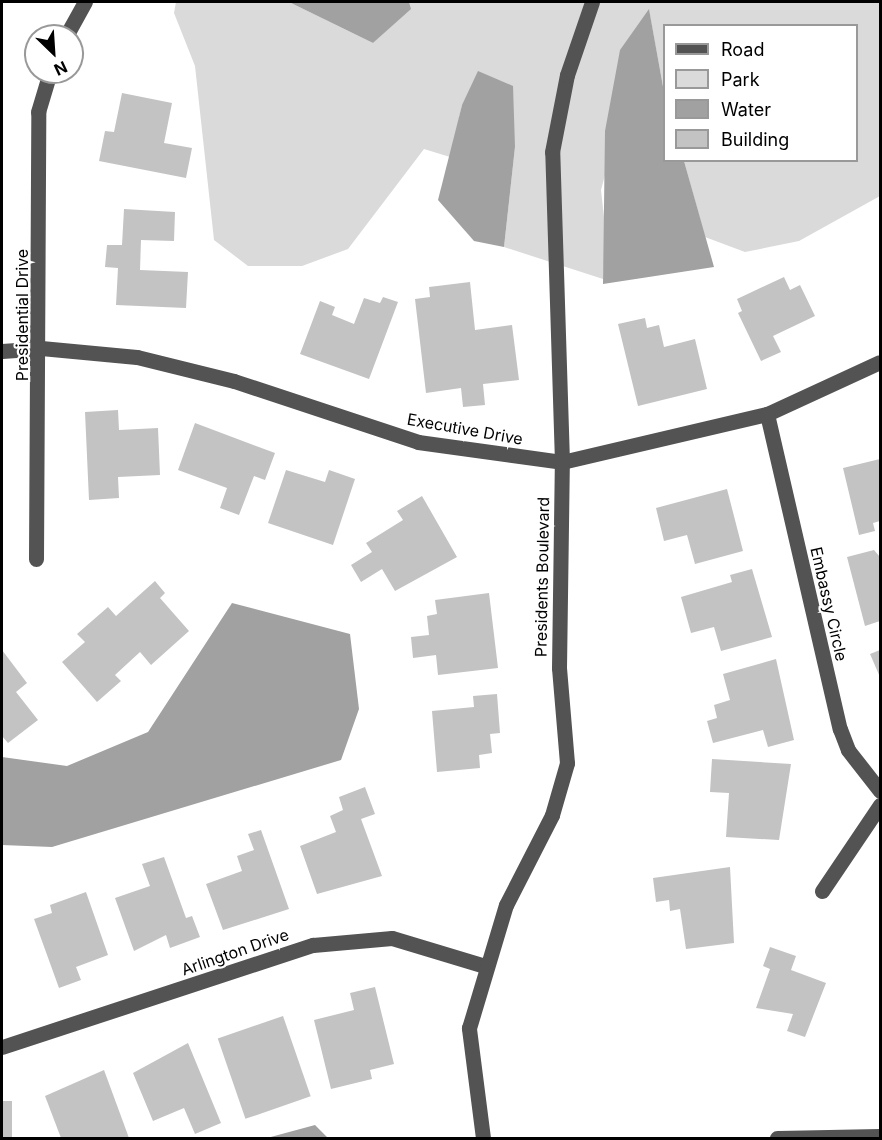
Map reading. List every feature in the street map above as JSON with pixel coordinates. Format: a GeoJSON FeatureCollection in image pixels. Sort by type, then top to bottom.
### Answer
{"type":"FeatureCollection","features":[{"type":"Feature","properties":{"kind":"street"},"geometry":{"type":"LineString","coordinates":[[73,24],[85,2]]}},
{"type":"Feature","properties":{"kind":"street","name":"Presidents Boulevard"},"geometry":{"type":"LineString","coordinates":[[483,1138],[469,1028],[484,966],[507,905],[552,814],[567,763],[559,668],[562,462],[552,152],[567,75],[592,2]]}},
{"type":"Feature","properties":{"kind":"street","name":"Presidential Drive"},"geometry":{"type":"LineString","coordinates":[[36,559],[41,348],[38,112],[46,84]]}},
{"type":"Feature","properties":{"kind":"street","name":"Executive Drive"},"geometry":{"type":"LineString","coordinates":[[2,351],[41,348],[137,357],[234,381],[418,442],[562,462],[767,414],[880,362]]}},
{"type":"Feature","properties":{"kind":"street","name":"Embassy Circle"},"geometry":{"type":"LineString","coordinates":[[767,414],[840,729],[848,750],[880,791]]}},
{"type":"Feature","properties":{"kind":"street"},"geometry":{"type":"LineString","coordinates":[[822,891],[880,805]]}},
{"type":"Feature","properties":{"kind":"street","name":"Arlington Drive"},"geometry":{"type":"LineString","coordinates":[[2,1047],[313,945],[392,938],[484,966]]}},
{"type":"Feature","properties":{"kind":"street"},"geometry":{"type":"LineString","coordinates":[[777,1138],[880,1136]]}},
{"type":"Feature","properties":{"kind":"green space"},"geometry":{"type":"Polygon","coordinates":[[[176,2],[289,2],[373,43],[410,9],[409,2],[880,2],[880,196],[799,241],[745,252],[705,237],[684,162],[858,162],[858,24],[663,24],[663,87],[649,10],[601,190],[606,235],[603,279],[504,247],[515,147],[462,105],[450,157],[424,149],[348,249],[302,266],[248,266],[214,240],[195,66],[174,13],[176,2]]]}},
{"type":"Feature","properties":{"kind":"water"},"geometry":{"type":"Polygon","coordinates":[[[289,2],[409,2],[411,9],[373,43],[289,2]]]}},
{"type":"Feature","properties":{"kind":"water"},"geometry":{"type":"Polygon","coordinates":[[[649,9],[663,86],[663,162],[684,162],[714,267],[603,284],[605,131],[620,50],[649,9]]]}},
{"type":"Feature","properties":{"kind":"water"},"geometry":{"type":"Polygon","coordinates":[[[478,71],[513,86],[515,147],[504,247],[474,241],[438,200],[462,105],[478,71]]]}},
{"type":"Feature","properties":{"kind":"water"},"geometry":{"type":"Polygon","coordinates":[[[232,603],[350,634],[359,709],[341,760],[52,847],[2,845],[2,757],[67,766],[148,732],[232,603]]]}},
{"type":"Feature","properties":{"kind":"water"},"geometry":{"type":"Polygon","coordinates":[[[315,1125],[328,1138],[267,1138],[315,1125]]]}},
{"type":"Feature","properties":{"kind":"building"},"geometry":{"type":"Polygon","coordinates":[[[122,93],[172,103],[164,143],[192,148],[186,178],[99,161],[105,131],[114,132],[122,93]]]}},
{"type":"Feature","properties":{"kind":"building"},"geometry":{"type":"Polygon","coordinates":[[[124,209],[175,212],[174,241],[141,240],[140,270],[188,272],[186,308],[116,305],[118,268],[105,267],[107,245],[122,245],[124,209]]]}},
{"type":"Feature","properties":{"kind":"building"},"geometry":{"type":"Polygon","coordinates":[[[784,277],[790,290],[800,285],[815,316],[773,336],[781,352],[761,361],[738,313],[742,311],[737,299],[784,277]]]}},
{"type":"Feature","properties":{"kind":"building"},"geometry":{"type":"Polygon","coordinates":[[[470,282],[475,330],[512,325],[519,380],[483,384],[485,405],[463,407],[461,388],[426,393],[415,299],[430,297],[429,287],[470,282]]]}},
{"type":"Feature","properties":{"kind":"building"},"geometry":{"type":"Polygon","coordinates":[[[383,297],[398,302],[369,379],[300,354],[320,301],[335,307],[332,315],[354,324],[364,298],[380,303],[383,297]]]}},
{"type":"Feature","properties":{"kind":"building"},"geometry":{"type":"Polygon","coordinates":[[[645,318],[647,328],[659,325],[664,347],[695,339],[707,389],[638,406],[618,324],[645,318]]]}},
{"type":"Feature","properties":{"kind":"building"},"geometry":{"type":"Polygon","coordinates":[[[118,410],[119,430],[158,428],[160,475],[118,477],[119,498],[89,500],[85,412],[118,410]]]}},
{"type":"Feature","properties":{"kind":"building"},"geometry":{"type":"Polygon","coordinates":[[[195,423],[275,453],[265,480],[254,476],[239,515],[220,508],[227,488],[178,470],[195,423]]]}},
{"type":"Feature","properties":{"kind":"building"},"geometry":{"type":"Polygon","coordinates":[[[880,459],[880,521],[873,523],[875,531],[859,535],[843,468],[880,459]]]}},
{"type":"Feature","properties":{"kind":"building"},"geometry":{"type":"Polygon","coordinates":[[[286,470],[325,482],[329,470],[355,479],[333,545],[268,523],[286,470]]]}},
{"type":"Feature","properties":{"kind":"building"},"geometry":{"type":"Polygon","coordinates":[[[727,489],[743,551],[695,564],[687,535],[664,541],[656,508],[727,489]]]}},
{"type":"Feature","properties":{"kind":"building"},"geometry":{"type":"Polygon","coordinates":[[[422,496],[457,557],[395,591],[382,569],[361,582],[351,565],[372,552],[366,543],[403,520],[397,511],[422,496]]]}},
{"type":"Feature","properties":{"kind":"building"},"geometry":{"type":"Polygon","coordinates":[[[874,550],[880,557],[880,621],[865,626],[847,557],[874,550]]]}},
{"type":"Feature","properties":{"kind":"building"},"geometry":{"type":"Polygon","coordinates":[[[752,569],[772,637],[721,651],[714,627],[691,633],[681,597],[732,582],[730,575],[752,569]]]}},
{"type":"Feature","properties":{"kind":"building"},"geometry":{"type":"Polygon","coordinates":[[[155,581],[165,593],[160,598],[189,631],[151,665],[140,652],[115,675],[121,681],[97,702],[62,662],[85,642],[77,634],[108,607],[116,616],[155,581]]]}},
{"type":"Feature","properties":{"kind":"building"},"geometry":{"type":"Polygon","coordinates":[[[489,593],[498,668],[438,675],[436,655],[413,658],[411,637],[429,635],[427,616],[437,614],[435,600],[489,593]]]}},
{"type":"Feature","properties":{"kind":"building"},"geometry":{"type":"Polygon","coordinates":[[[2,650],[27,683],[16,692],[38,720],[8,743],[2,736],[2,650]]]}},
{"type":"Feature","properties":{"kind":"building"},"geometry":{"type":"Polygon","coordinates":[[[880,650],[880,677],[870,654],[880,650]]]}},
{"type":"Feature","properties":{"kind":"building"},"geometry":{"type":"Polygon","coordinates":[[[776,659],[794,740],[768,747],[763,730],[713,743],[707,721],[717,718],[714,705],[730,700],[723,674],[776,659]]]}},
{"type":"Feature","properties":{"kind":"building"},"geometry":{"type":"Polygon","coordinates":[[[497,694],[500,733],[490,734],[492,753],[479,755],[480,768],[437,772],[432,711],[474,707],[473,696],[497,694]]]}},
{"type":"Feature","properties":{"kind":"building"},"geometry":{"type":"Polygon","coordinates":[[[712,759],[791,764],[779,840],[726,837],[729,793],[710,792],[712,759]]]}},
{"type":"Feature","properties":{"kind":"building"},"geometry":{"type":"Polygon","coordinates":[[[365,787],[375,814],[361,819],[382,876],[317,894],[300,846],[336,832],[330,816],[343,810],[339,797],[365,787]]]}},
{"type":"Feature","properties":{"kind":"building"},"geometry":{"type":"Polygon","coordinates":[[[261,830],[289,909],[223,930],[206,884],[242,871],[237,856],[254,850],[248,834],[261,830]]]}},
{"type":"Feature","properties":{"kind":"building"},"geometry":{"type":"Polygon","coordinates":[[[164,857],[186,918],[192,916],[200,937],[170,948],[166,935],[134,951],[115,898],[150,886],[142,864],[164,857]]]}},
{"type":"Feature","properties":{"kind":"building"},"geometry":{"type":"Polygon","coordinates":[[[730,867],[734,943],[686,949],[680,909],[670,911],[669,900],[656,902],[653,878],[730,867]]]}},
{"type":"Feature","properties":{"kind":"building"},"geometry":{"type":"Polygon","coordinates":[[[86,892],[108,955],[76,967],[81,980],[59,988],[34,919],[52,913],[50,905],[86,892]]]}},
{"type":"Feature","properties":{"kind":"building"},"geometry":{"type":"Polygon","coordinates":[[[770,947],[796,956],[791,970],[826,983],[805,1037],[787,1031],[793,1014],[756,1008],[770,969],[763,966],[770,947]]]}},
{"type":"Feature","properties":{"kind":"building"},"geometry":{"type":"Polygon","coordinates":[[[375,987],[394,1064],[370,1070],[372,1079],[331,1089],[314,1020],[354,1010],[350,993],[375,987]]]}},
{"type":"Feature","properties":{"kind":"building"},"geometry":{"type":"Polygon","coordinates":[[[283,1016],[311,1096],[245,1119],[218,1038],[283,1016]]]}},
{"type":"Feature","properties":{"kind":"building"},"geometry":{"type":"Polygon","coordinates":[[[188,1043],[221,1123],[195,1134],[184,1108],[153,1121],[133,1073],[188,1043]]]}},
{"type":"Feature","properties":{"kind":"building"},"geometry":{"type":"Polygon","coordinates":[[[104,1070],[129,1138],[61,1138],[45,1096],[104,1070]]]}},
{"type":"Feature","properties":{"kind":"building"},"geometry":{"type":"Polygon","coordinates":[[[2,1101],[12,1101],[12,1138],[2,1138],[2,1101]]]}}]}
